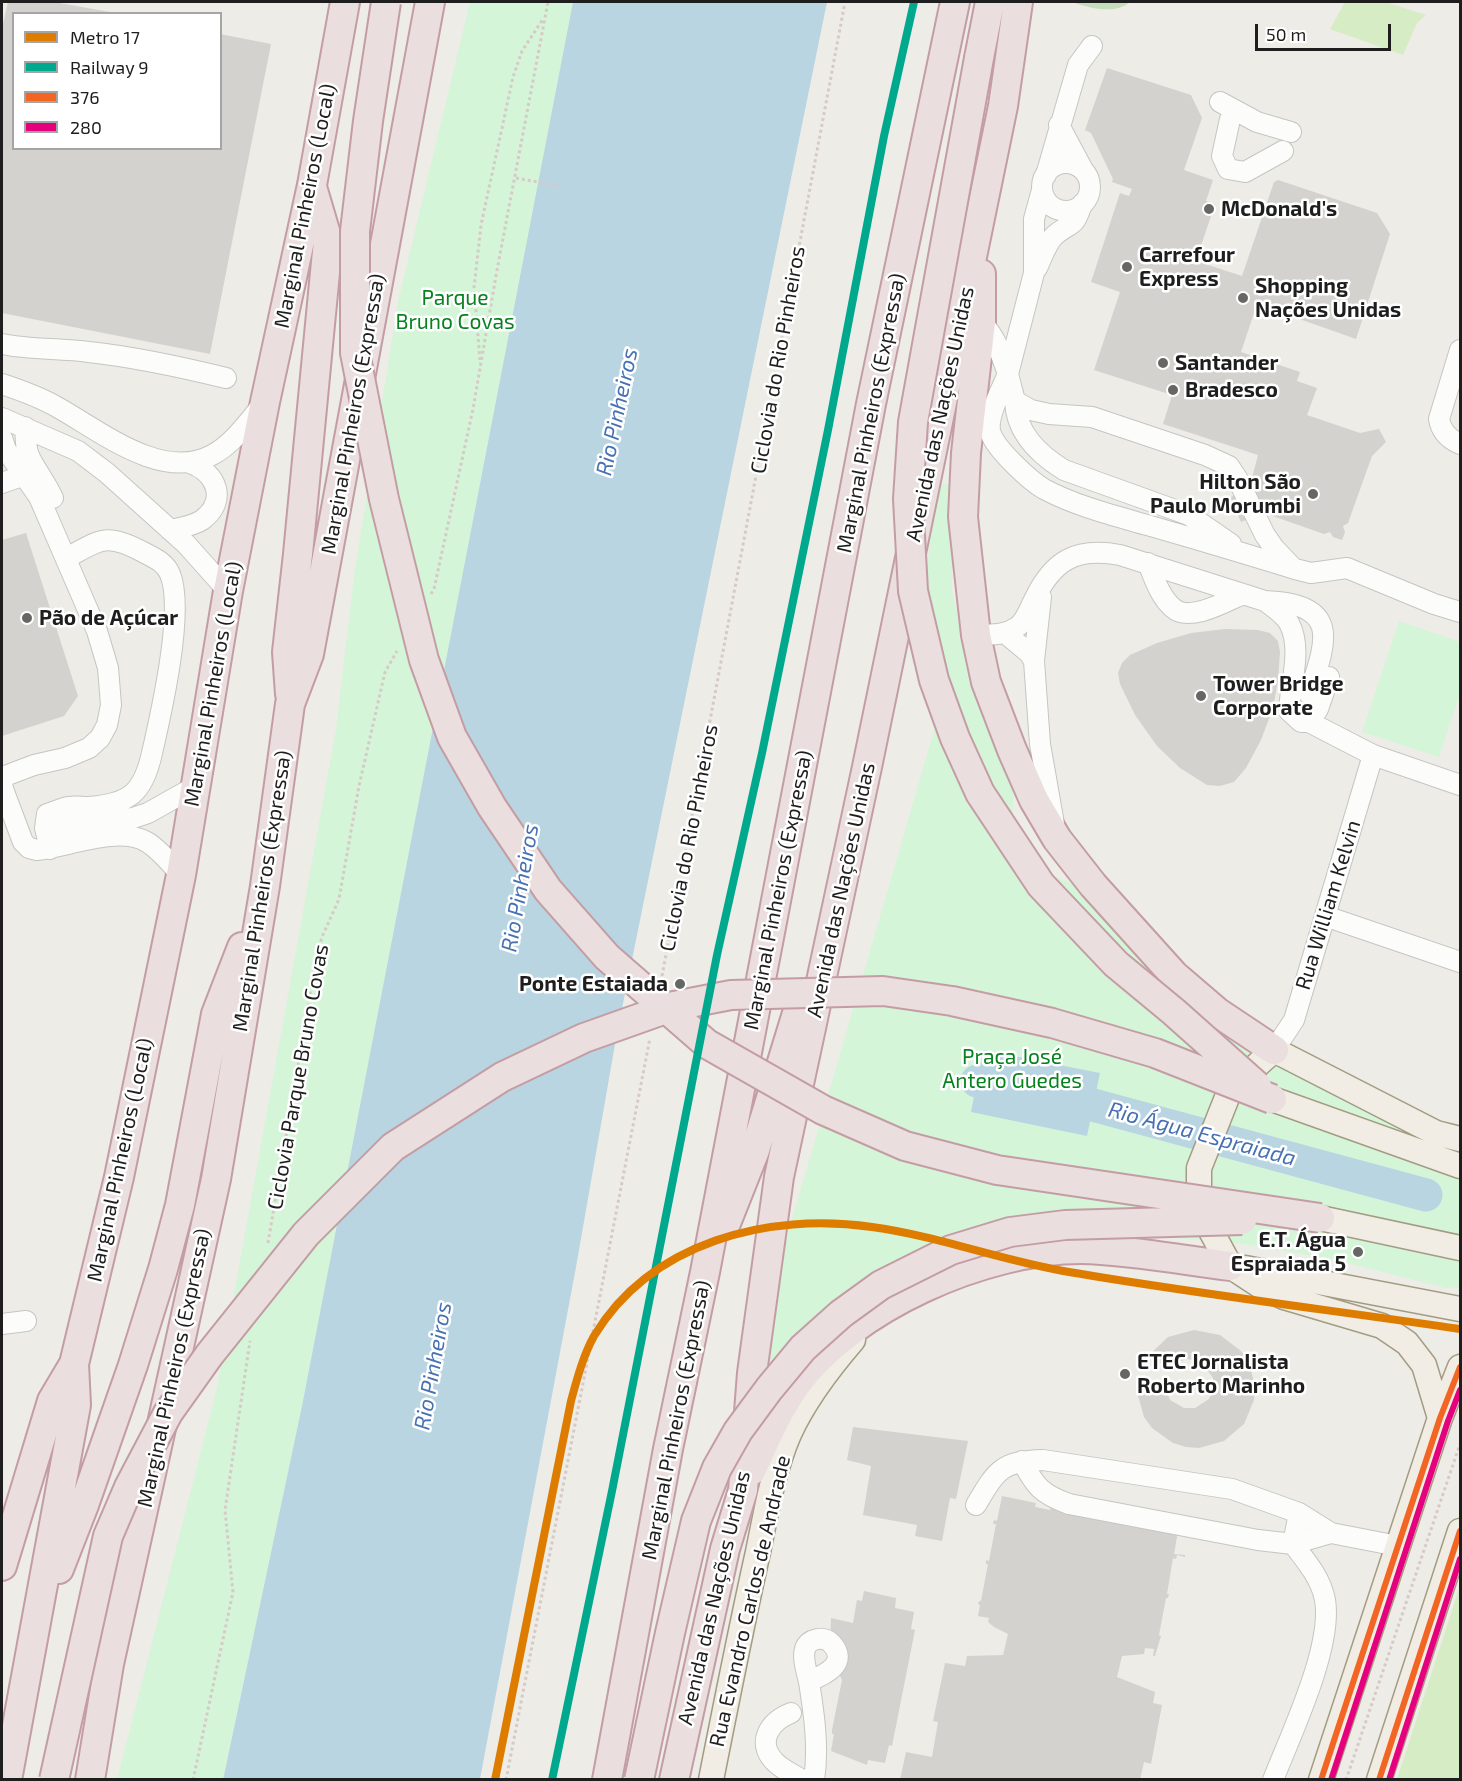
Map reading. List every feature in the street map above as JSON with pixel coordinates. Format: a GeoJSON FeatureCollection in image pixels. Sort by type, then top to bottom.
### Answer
{"type":"FeatureCollection","features":[{"type":"Feature","properties":{"kind":"highway","name":"Marginal Pinheiros (Local)"},"geometry":{"type":"LineString","coordinates":[[74,1364],[119,1177],[181,875],[228,591],[265,402],[312,185],[345,2]]}},
{"type":"Feature","properties":{"kind":"highway"},"geometry":{"type":"LineString","coordinates":[[386,2],[368,121],[356,231],[355,353],[384,499],[428,671],[452,737],[492,807],[548,890],[607,957],[706,1044],[823,1110],[905,1146],[997,1170],[1320,1218]]}},
{"type":"Feature","properties":{"kind":"highway","name":"Marginal Pinheiros (Expressa)"},"geometry":{"type":"LineString","coordinates":[[90,1779],[109,1664],[216,1179],[265,886],[290,704],[309,654],[430,2]]}},
{"type":"Feature","properties":{"kind":"highway","name":"Marginal Pinheiros (Expressa)"},"geometry":{"type":"LineString","coordinates":[[607,1779],[668,1449],[705,1272],[871,404],[955,2]]}},
{"type":"Feature","properties":{"kind":"highway"},"geometry":{"type":"LineString","coordinates":[[990,2],[913,422],[908,499],[913,591],[934,680],[955,738],[980,793],[1041,885],[1116,964],[1272,1099]]}},
{"type":"Feature","properties":{"kind":"highway","name":"Avenida das Nações Unidas"},"geometry":{"type":"LineString","coordinates":[[674,1779],[725,1549],[743,1490],[752,1373],[779,1177],[844,877],[1003,106],[1018,2]]}},
{"type":"Feature","properties":{"kind":"highway"},"geometry":{"type":"LineString","coordinates":[[290,704],[286,652],[328,241],[312,185]]}},
{"type":"Feature","properties":{"kind":"highway"},"geometry":{"type":"LineString","coordinates":[[980,218],[981,322],[966,453],[963,517],[976,635],[986,682],[1034,800],[1057,839],[1093,885],[1175,976],[1217,1012],[1274,1050]]}},
{"type":"Feature","properties":{"kind":"highway"},"geometry":{"type":"LineString","coordinates":[[705,1272],[744,1184],[789,1038],[844,877]]}},
{"type":"Feature","properties":{"kind":"highway"},"geometry":{"type":"LineString","coordinates":[[43,1586],[61,1566],[137,1354],[180,1205],[216,1014],[265,886]]}},
{"type":"Feature","properties":{"kind":"highway"},"geometry":{"type":"LineString","coordinates":[[54,1779],[108,1536],[129,1487],[168,1413],[210,1354],[306,1234],[393,1147],[502,1077],[584,1038],[674,1006],[731,995],[883,990],[952,1000],[1052,1023],[1155,1053],[1272,1099]]}},
{"type":"Feature","properties":{"kind":"highway"},"geometry":{"type":"LineString","coordinates":[[639,1779],[693,1532],[717,1468],[738,1431],[768,1389],[803,1348],[841,1314],[881,1285],[951,1250],[1010,1232],[1065,1225],[1320,1218]]}},
{"type":"Feature","properties":{"kind":"highway"},"geometry":{"type":"LineString","coordinates":[[743,1490],[794,1387],[819,1357],[880,1310],[914,1292],[997,1261],[1043,1251],[1108,1251],[1230,1266]]}},
{"type":"Feature","properties":{"kind":"highway"},"geometry":{"type":"LineString","coordinates":[[2,1566],[52,1401],[74,1364]]}},
{"type":"Feature","properties":{"kind":"highway"},"geometry":{"type":"LineString","coordinates":[[7,1779],[76,1406],[74,1364]]}},
{"type":"Feature","properties":{"kind":"main road"},"geometry":{"type":"LineString","coordinates":[[1440,1419],[1424,1365],[1407,1343],[1382,1326],[1284,1297],[1259,1285],[1230,1266],[1203,1216],[1199,1193],[1199,1168],[1228,1095],[1274,1050],[1436,1132],[1461,1139]]}},
{"type":"Feature","properties":{"kind":"main road"},"geometry":{"type":"LineString","coordinates":[[1272,1099],[1461,1166]]}},
{"type":"Feature","properties":{"kind":"main road"},"geometry":{"type":"LineString","coordinates":[[1436,1132],[1461,1133]]}},
{"type":"Feature","properties":{"kind":"main road"},"geometry":{"type":"LineString","coordinates":[[1320,1218],[1461,1248]]}},
{"type":"Feature","properties":{"kind":"main road"},"geometry":{"type":"LineString","coordinates":[[1230,1266],[1461,1309]]}},
{"type":"Feature","properties":{"kind":"main road","name":"Rua Evandro Carlos de Andrade"},"geometry":{"type":"LineString","coordinates":[[711,1779],[768,1503],[789,1435],[804,1405],[824,1375],[880,1310]]}},
{"type":"Feature","properties":{"kind":"main road"},"geometry":{"type":"LineString","coordinates":[[1321,1779],[1440,1419],[1461,1367]]}},
{"type":"Feature","properties":{"kind":"main road"},"geometry":{"type":"LineString","coordinates":[[1379,1779],[1461,1531]]}},
{"type":"Feature","properties":{"kind":"street"},"geometry":{"type":"LineString","coordinates":[[1034,273],[1034,219],[1078,65],[1092,46]]}},
{"type":"Feature","properties":{"kind":"street"},"geometry":{"type":"LineString","coordinates":[[1220,102],[1257,122],[1291,132]]}},
{"type":"Feature","properties":{"kind":"street"},"geometry":{"type":"LineString","coordinates":[[1230,119],[1222,156],[1228,169],[1245,172],[1283,151]]}},
{"type":"Feature","properties":{"kind":"street"},"geometry":{"type":"LineString","coordinates":[[1059,125],[1088,176],[1090,191],[1082,204],[1077,220],[1072,226],[1055,235],[1034,273],[1008,374],[989,427],[997,445],[1032,480],[1055,494],[1088,508],[1295,570],[1311,573],[1347,568],[1434,604],[1461,612]]}},
{"type":"Feature","properties":{"kind":"street"},"geometry":{"type":"LineString","coordinates":[[1082,204],[1068,211],[1056,208],[1046,200],[1044,182],[1055,165],[1070,163],[1083,170]]}},
{"type":"Feature","properties":{"kind":"street"},"geometry":{"type":"LineString","coordinates":[[981,322],[991,331],[996,340],[1008,374],[1016,412],[1024,433],[1035,449],[1064,470],[1189,515],[1245,554]]}},
{"type":"Feature","properties":{"kind":"street"},"geometry":{"type":"LineString","coordinates":[[2,344],[87,351],[164,363],[226,378]]}},
{"type":"Feature","properties":{"kind":"street"},"geometry":{"type":"LineString","coordinates":[[1459,443],[1446,435],[1439,419],[1461,350]]}},
{"type":"Feature","properties":{"kind":"street"},"geometry":{"type":"LineString","coordinates":[[2,384],[56,406],[119,444],[151,458],[172,463],[190,463],[201,460],[221,449],[238,434],[265,402]]}},
{"type":"Feature","properties":{"kind":"street"},"geometry":{"type":"LineString","coordinates":[[1015,401],[1031,410],[1049,414],[1092,417],[1205,455],[1229,466],[1265,535],[1295,570]]}},
{"type":"Feature","properties":{"kind":"street"},"geometry":{"type":"LineString","coordinates":[[2,418],[78,451],[107,472],[201,559],[228,591]]}},
{"type":"Feature","properties":{"kind":"street"},"geometry":{"type":"LineString","coordinates":[[25,427],[31,473]]}},
{"type":"Feature","properties":{"kind":"street"},"geometry":{"type":"LineString","coordinates":[[2,438],[6,450],[31,473],[45,480],[108,668],[111,705],[107,725],[100,738],[89,748],[65,758],[34,765],[5,776],[2,782],[23,842],[29,848],[37,850],[95,838],[145,840],[181,875]]}},
{"type":"Feature","properties":{"kind":"street"},"geometry":{"type":"LineString","coordinates":[[966,453],[986,445],[997,445]]}},
{"type":"Feature","properties":{"kind":"street"},"geometry":{"type":"LineString","coordinates":[[170,530],[199,522],[210,513],[216,503],[215,485],[212,478],[202,469],[190,463]]}},
{"type":"Feature","properties":{"kind":"street"},"geometry":{"type":"LineString","coordinates":[[2,483],[31,473]]}},
{"type":"Feature","properties":{"kind":"street"},"geometry":{"type":"LineString","coordinates":[[50,849],[45,828],[47,814],[69,807],[89,807],[123,800],[133,795],[141,785],[148,771],[157,733],[173,633],[173,586],[170,574],[163,562],[124,543],[110,539],[90,544],[72,555]]}},
{"type":"Feature","properties":{"kind":"street"},"geometry":{"type":"LineString","coordinates":[[976,635],[1005,633],[1017,627],[1024,621],[1042,582],[1050,572],[1062,563],[1083,554],[1106,552],[1148,563],[1265,601],[1285,602],[1306,609],[1316,616],[1324,633],[1323,652],[1309,694]]}},
{"type":"Feature","properties":{"kind":"street"},"geometry":{"type":"LineString","coordinates":[[1148,563],[1161,593],[1174,609],[1183,612],[1208,610],[1243,594]]}},
{"type":"Feature","properties":{"kind":"street"},"geometry":{"type":"LineString","coordinates":[[1042,582],[1034,661],[1040,744],[1057,839]]}},
{"type":"Feature","properties":{"kind":"street"},"geometry":{"type":"LineString","coordinates":[[1265,601],[1283,615],[1290,624],[1295,645],[1289,711],[1301,722],[1309,722],[1373,755],[1461,785]]}},
{"type":"Feature","properties":{"kind":"street"},"geometry":{"type":"LineString","coordinates":[[1005,633],[1029,653],[1034,661]]}},
{"type":"Feature","properties":{"kind":"street"},"geometry":{"type":"LineString","coordinates":[[1309,722],[1318,709],[1335,659]]}},
{"type":"Feature","properties":{"kind":"street","name":"Rua William Kelvin"},"geometry":{"type":"LineString","coordinates":[[1274,1050],[1293,1020],[1373,755]]}},
{"type":"Feature","properties":{"kind":"street"},"geometry":{"type":"LineString","coordinates":[[45,828],[133,818],[148,813],[195,786]]}},
{"type":"Feature","properties":{"kind":"street"},"geometry":{"type":"LineString","coordinates":[[1325,916],[1461,962]]}},
{"type":"Feature","properties":{"kind":"street"},"geometry":{"type":"LineString","coordinates":[[2,1324],[26,1321]]}},
{"type":"Feature","properties":{"kind":"street"},"geometry":{"type":"LineString","coordinates":[[976,1505],[992,1478],[1004,1467],[1022,1461],[1043,1460],[1232,1489],[1299,1513],[1331,1533],[1398,1546]]}},
{"type":"Feature","properties":{"kind":"street"},"geometry":{"type":"LineString","coordinates":[[1022,1461],[1032,1480],[1042,1492],[1069,1504],[1258,1540],[1293,1544],[1331,1533]]}},
{"type":"Feature","properties":{"kind":"street"},"geometry":{"type":"LineString","coordinates":[[1273,1779],[1312,1678],[1325,1634],[1324,1598],[1319,1581],[1293,1544],[1299,1513]]}},
{"type":"Feature","properties":{"kind":"street"},"geometry":{"type":"LineString","coordinates":[[809,1681],[816,1739],[814,1779]]}},
{"type":"Feature","properties":{"kind":"street"},"geometry":{"type":"LineString","coordinates":[[790,1713],[771,1726],[765,1736],[766,1749],[773,1760],[802,1779]]}},
{"type":"Feature","properties":{"kind":"path"},"geometry":{"type":"LineString","coordinates":[[428,598],[434,589],[473,409],[548,2]]}},
{"type":"Feature","properties":{"kind":"path","name":"Ciclovia do Rio Pinheiros"},"geometry":{"type":"LineString","coordinates":[[661,981],[845,2]]}},
{"type":"Feature","properties":{"kind":"path"},"geometry":{"type":"LineString","coordinates":[[480,365],[474,288],[481,225],[513,77],[522,51],[545,16]]}},
{"type":"Feature","properties":{"kind":"path"},"geometry":{"type":"LineString","coordinates":[[515,178],[564,187]]}},
{"type":"Feature","properties":{"kind":"path","name":"Ciclovia Parque Bruno Covas"},"geometry":{"type":"LineString","coordinates":[[267,1245],[316,959],[322,938],[339,899],[359,786],[385,672],[401,644]]}},
{"type":"Feature","properties":{"kind":"path"},"geometry":{"type":"LineString","coordinates":[[506,1779],[652,1027]]}},
{"type":"Feature","properties":{"kind":"path"},"geometry":{"type":"LineString","coordinates":[[193,1779],[233,1592],[225,1510],[251,1337]]}},
{"type":"Feature","properties":{"kind":"path"},"geometry":{"type":"LineString","coordinates":[[1346,1779],[1461,1444]]}},
{"type":"Feature","properties":{"kind":"green space","name":"Parque Bruno Covas"},"geometry":{"type":"Polygon","coordinates":[[[470,2],[573,2],[302,1406],[223,1779],[117,1780],[217,1388],[336,729],[354,576],[398,302],[470,2]]]}},
{"type":"Feature","properties":{"kind":"green space"},"geometry":{"type":"Polygon","coordinates":[[[1072,2],[1130,2],[1110,9],[1094,8],[1072,2]]]}},
{"type":"Feature","properties":{"kind":"green space"},"geometry":{"type":"Polygon","coordinates":[[[1345,2],[1385,2],[1426,15],[1417,23],[1403,55],[1330,29],[1345,2]]]}},
{"type":"Feature","properties":{"kind":"green space","name":"Praça José Antero Guedes"},"geometry":{"type":"Polygon","coordinates":[[[953,483],[952,590],[970,675],[1014,786],[1012,819],[1043,872],[1073,884],[1117,934],[1161,978],[1289,1065],[1460,1130],[1460,1287],[1446,1288],[1332,1259],[1242,1244],[1110,1232],[1028,1237],[766,1378],[757,1368],[786,1240],[945,693],[926,596],[933,485],[953,483]]]}},
{"type":"Feature","properties":{"kind":"green space"},"geometry":{"type":"Polygon","coordinates":[[[1399,621],[1460,642],[1460,693],[1439,757],[1362,732],[1399,621]]]}},
{"type":"Feature","properties":{"kind":"green space"},"geometry":{"type":"Polygon","coordinates":[[[1460,1586],[1460,1779],[1397,1779],[1460,1586]]]}},
{"type":"Feature","properties":{"kind":"water","name":"Rio Pinheiros"},"geometry":{"type":"Polygon","coordinates":[[[573,2],[827,2],[617,1033],[576,1267],[480,1779],[223,1780],[302,1406],[573,2]]]}},
{"type":"Feature","properties":{"kind":"water"},"geometry":{"type":"Polygon","coordinates":[[[983,1050],[1100,1073],[1087,1136],[971,1112],[983,1050]]]}},
{"type":"Feature","properties":{"kind":"building"},"geometry":{"type":"Polygon","coordinates":[[[8,2],[54,2],[110,12],[12,12],[12,150],[222,150],[222,34],[271,44],[210,354],[2,313],[2,28],[8,2]]]}},
{"type":"Feature","properties":{"kind":"building","name":"Shopping Nações Unidas"},"geometry":{"type":"Polygon","coordinates":[[[1107,68],[1191,95],[1202,118],[1184,170],[1213,180],[1206,201],[1215,204],[1196,261],[1242,276],[1274,182],[1278,180],[1377,213],[1390,234],[1356,339],[1257,304],[1241,352],[1300,372],[1297,381],[1317,388],[1307,415],[1360,433],[1379,429],[1386,442],[1372,456],[1348,523],[1343,526],[1345,532],[1342,540],[1333,537],[1330,532],[1324,534],[1264,513],[1241,522],[1230,498],[1250,486],[1258,455],[1163,424],[1172,395],[1094,370],[1120,292],[1091,282],[1120,193],[1129,196],[1132,189],[1112,182],[1113,179],[1091,133],[1085,130],[1107,68]]]}},
{"type":"Feature","properties":{"kind":"building","name":"Pão de Açúcar"},"geometry":{"type":"Polygon","coordinates":[[[26,533],[78,696],[64,716],[2,736],[2,540],[26,533]]]}},
{"type":"Feature","properties":{"kind":"building","name":"Tower Bridge Corporate"},"geometry":{"type":"Polygon","coordinates":[[[1225,629],[1258,630],[1270,633],[1278,641],[1280,652],[1273,708],[1261,740],[1246,768],[1234,782],[1220,786],[1207,785],[1180,768],[1157,746],[1135,715],[1120,684],[1118,673],[1122,663],[1130,655],[1157,643],[1191,633],[1225,629]]]}},
{"type":"Feature","properties":{"kind":"building"},"geometry":{"type":"Polygon","coordinates":[[[1194,1330],[1220,1335],[1241,1351],[1249,1362],[1255,1387],[1254,1400],[1244,1424],[1224,1441],[1199,1448],[1173,1443],[1152,1428],[1144,1417],[1137,1392],[1138,1379],[1164,1385],[1170,1400],[1184,1408],[1195,1408],[1209,1399],[1213,1389],[1213,1378],[1203,1364],[1188,1359],[1177,1362],[1169,1369],[1149,1355],[1168,1337],[1194,1330]]]}},
{"type":"Feature","properties":{"kind":"building"},"geometry":{"type":"Polygon","coordinates":[[[853,1427],[968,1441],[956,1499],[950,1498],[942,1541],[915,1536],[917,1525],[863,1515],[871,1466],[847,1460],[853,1427]]]}},
{"type":"Feature","properties":{"kind":"building"},"geometry":{"type":"Polygon","coordinates":[[[1002,1496],[1036,1503],[1035,1507],[1050,1510],[1051,1506],[1130,1521],[1129,1526],[1143,1528],[1144,1525],[1178,1531],[1174,1554],[1185,1555],[1185,1557],[1177,1555],[1176,1559],[1173,1558],[1167,1594],[1169,1594],[1166,1598],[1159,1635],[1161,1636],[1155,1656],[1153,1656],[1154,1649],[1145,1648],[1144,1654],[1122,1656],[1117,1677],[1155,1692],[1153,1703],[1162,1705],[1151,1764],[1144,1762],[1140,1780],[900,1780],[906,1752],[932,1757],[938,1722],[933,1721],[945,1663],[965,1666],[967,1656],[1003,1655],[1008,1634],[988,1622],[989,1618],[978,1616],[980,1605],[978,1604],[981,1601],[988,1564],[986,1560],[989,1561],[996,1524],[993,1524],[994,1520],[997,1521],[1002,1496]]]}},
{"type":"Feature","properties":{"kind":"building"},"geometry":{"type":"Polygon","coordinates":[[[864,1591],[896,1598],[895,1608],[914,1612],[911,1629],[915,1630],[892,1746],[889,1745],[885,1763],[868,1760],[867,1765],[831,1751],[834,1734],[832,1730],[842,1680],[830,1644],[831,1618],[853,1623],[857,1600],[862,1601],[864,1591]]]}},
{"type":"Feature","properties":{"kind":"waterway","name":"Rio Água Espraiada"},"geometry":{"type":"LineString","coordinates":[[977,1081],[1093,1105],[1426,1195]]}},
{"type":"Feature","properties":{"kind":"metro line","name":"17"},"geometry":{"type":"LineString","coordinates":[[495,1780],[571,1401],[583,1360],[594,1336],[618,1304],[647,1277],[680,1256],[715,1241],[753,1230],[793,1224],[872,1227],[921,1236],[1019,1262],[1069,1272],[1460,1329]]}},
{"type":"Feature","properties":{"kind":"rail line","name":"9"},"geometry":{"type":"LineString","coordinates":[[552,1780],[612,1491],[717,955],[762,753],[828,430],[884,136],[914,2]]}},
{"type":"Feature","properties":{"kind":"transit line","name":"376"},"geometry":{"type":"LineString","coordinates":[[1321,1780],[1440,1418],[1460,1367]]}},
{"type":"Feature","properties":{"kind":"transit line","name":"280"},"geometry":{"type":"LineString","coordinates":[[1331,1780],[1460,1390]]}},
{"type":"Feature","properties":{"kind":"transit line","name":"376"},"geometry":{"type":"LineString","coordinates":[[1379,1780],[1460,1531]]}},
{"type":"Feature","properties":{"kind":"transit line","name":"280"},"geometry":{"type":"LineString","coordinates":[[1389,1780],[1460,1559]]}},
{"type":"Feature","properties":{"kind":"place","name":"McDonald's"},"geometry":{"type":"Point","coordinates":[1209,209]}},
{"type":"Feature","properties":{"kind":"place","name":"Carrefour Express"},"geometry":{"type":"Point","coordinates":[1127,267]}},
{"type":"Feature","properties":{"kind":"place","name":"Shopping Nações Unidas"},"geometry":{"type":"Point","coordinates":[1243,298]}},
{"type":"Feature","properties":{"kind":"place","name":"Santander"},"geometry":{"type":"Point","coordinates":[1163,363]}},
{"type":"Feature","properties":{"kind":"place","name":"Bradesco"},"geometry":{"type":"Point","coordinates":[1173,390]}},
{"type":"Feature","properties":{"kind":"place","name":"Hilton São Paulo Morumbi"},"geometry":{"type":"Point","coordinates":[1313,494]}},
{"type":"Feature","properties":{"kind":"place","name":"Pão de Açúcar"},"geometry":{"type":"Point","coordinates":[27,618]}},
{"type":"Feature","properties":{"kind":"place","name":"Tower Bridge Corporate"},"geometry":{"type":"Point","coordinates":[1201,696]}},
{"type":"Feature","properties":{"kind":"place","name":"Ponte Estaiada"},"geometry":{"type":"Point","coordinates":[680,984]}},
{"type":"Feature","properties":{"kind":"place","name":"E.T. Água Espraiada 5"},"geometry":{"type":"Point","coordinates":[1358,1252]}},
{"type":"Feature","properties":{"kind":"place","name":"ETEC Jornalista Roberto Marinho"},"geometry":{"type":"Point","coordinates":[1125,1374]}}]}
